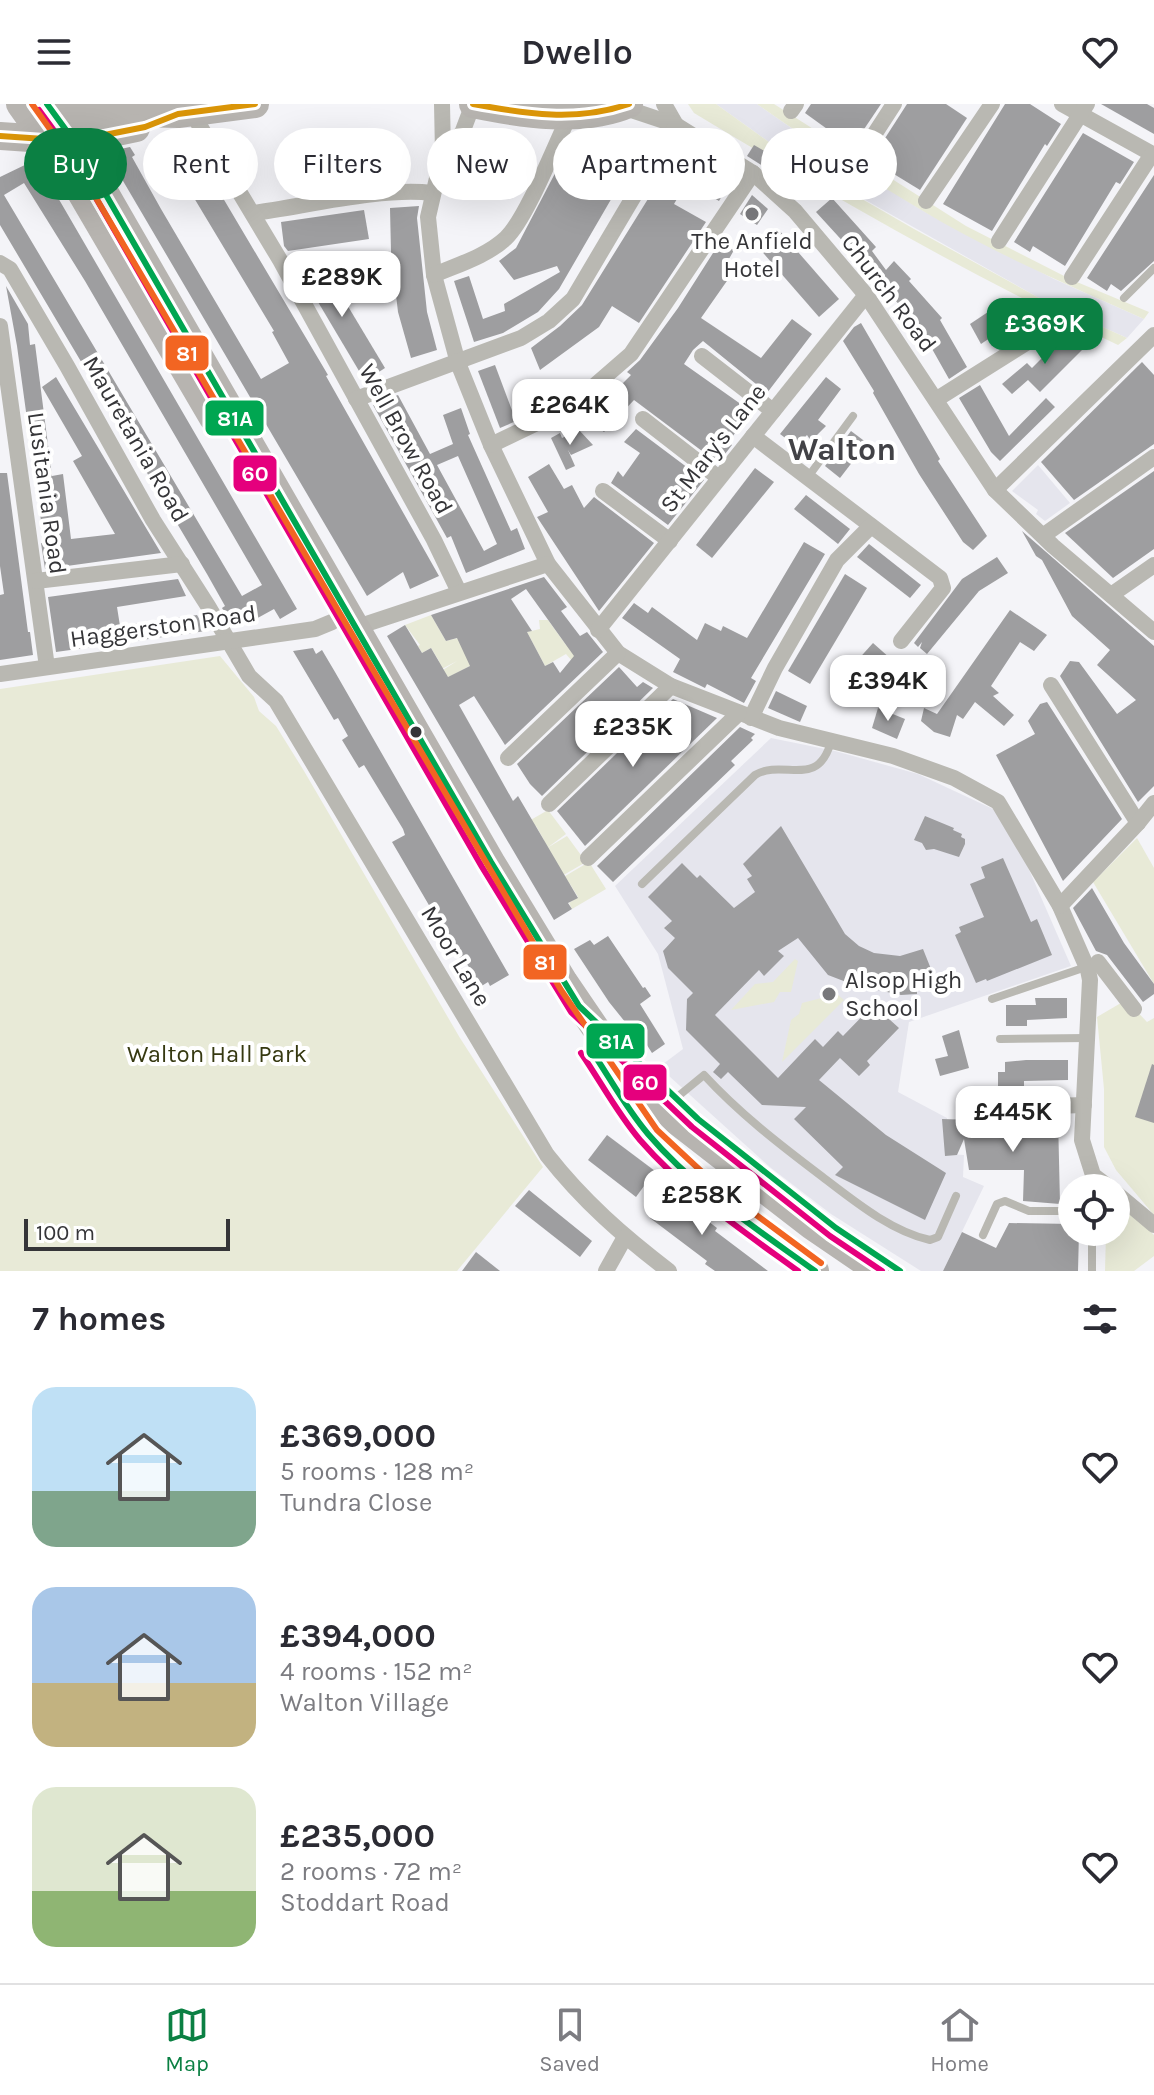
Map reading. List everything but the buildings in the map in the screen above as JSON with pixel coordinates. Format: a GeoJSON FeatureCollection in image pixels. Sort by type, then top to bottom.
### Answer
{"type":"FeatureCollection","features":[{"type":"Feature","properties":{"kind":"highway"},"geometry":{"type":"LineString","coordinates":[[0,114],[44,121],[145,127],[185,110],[255,104]]}},
{"type":"Feature","properties":{"kind":"highway"},"geometry":{"type":"LineString","coordinates":[[473,104],[507,111],[567,114],[598,113],[626,106]]}},
{"type":"Feature","properties":{"kind":"highway"},"geometry":{"type":"LineString","coordinates":[[0,136],[44,121]]}},
{"type":"Feature","properties":{"kind":"highway"},"geometry":{"type":"LineString","coordinates":[[44,121],[81,193],[579,1006],[609,1048],[678,1122],[847,1271]]}},
{"type":"Feature","properties":{"kind":"highway"},"geometry":{"type":"LineString","coordinates":[[344,624],[553,995],[618,1088],[633,1115],[650,1137],[710,1193],[815,1271]]}},
{"type":"Feature","properties":{"kind":"highway"},"geometry":{"type":"LineString","coordinates":[[579,1006],[676,1098],[789,1193],[900,1271]]}},
{"type":"Feature","properties":{"kind":"highway"},"geometry":{"type":"LineString","coordinates":[[618,1088],[754,1192],[878,1271]]}},
{"type":"Feature","properties":{"kind":"street"},"geometry":{"type":"LineString","coordinates":[[442,104],[442,128]]}},
{"type":"Feature","properties":{"kind":"street"},"geometry":{"type":"LineString","coordinates":[[464,128],[473,104]]}},
{"type":"Feature","properties":{"kind":"street","name":"Church Road"},"geometry":{"type":"LineString","coordinates":[[664,104],[676,125]]}},
{"type":"Feature","properties":{"kind":"street"},"geometry":{"type":"LineString","coordinates":[[878,128],[894,104]]}},
{"type":"Feature","properties":{"kind":"street"},"geometry":{"type":"LineString","coordinates":[[926,201],[992,104]]}},
{"type":"Feature","properties":{"kind":"street"},"geometry":{"type":"LineString","coordinates":[[1062,104],[1083,109],[1153,154],[1072,277]]}},
{"type":"Feature","properties":{"kind":"street","name":"Church Road"},"geometry":{"type":"LineString","coordinates":[[626,106],[676,125],[753,173],[795,211],[866,295],[995,490],[1154,632]]}},
{"type":"Feature","properties":{"kind":"street"},"geometry":{"type":"LineString","coordinates":[[999,241],[1083,109]]}},
{"type":"Feature","properties":{"kind":"street","name":"Well Brow Road"},"geometry":{"type":"LineString","coordinates":[[185,110],[254,213],[434,540],[459,592]]}},
{"type":"Feature","properties":{"kind":"street"},"geometry":{"type":"LineString","coordinates":[[434,275],[485,253],[506,238],[542,174],[566,123],[567,114]]}},
{"type":"Feature","properties":{"kind":"street"},"geometry":{"type":"LineString","coordinates":[[356,399],[521,338],[549,321],[573,299],[676,125]]}},
{"type":"Feature","properties":{"kind":"street"},"geometry":{"type":"LineString","coordinates":[[491,445],[570,407],[631,354],[753,173]]}},
{"type":"Feature","properties":{"kind":"street"},"geometry":{"type":"LineString","coordinates":[[254,213],[371,196],[427,192]]}},
{"type":"Feature","properties":{"kind":"street"},"geometry":{"type":"LineString","coordinates":[[431,200],[428,217],[434,275],[458,363],[491,445],[548,564],[598,630],[618,653],[671,686],[779,728],[893,756],[930,769],[998,802],[1092,964],[1134,1009]]}},
{"type":"Feature","properties":{"kind":"street","name":"Mauretania Road"},"geometry":{"type":"LineString","coordinates":[[0,263],[10,269],[153,520],[229,641]]}},
{"type":"Feature","properties":{"kind":"street","name":"St Mary's Lane"},"geometry":{"type":"LineString","coordinates":[[598,630],[866,295]]}},
{"type":"Feature","properties":{"kind":"street","name":"Lusitania Road"},"geometry":{"type":"LineString","coordinates":[[0,326],[47,667]]}},
{"type":"Feature","properties":{"kind":"street"},"geometry":{"type":"LineString","coordinates":[[995,490],[1154,335]]}},
{"type":"Feature","properties":{"kind":"street"},"geometry":{"type":"LineString","coordinates":[[937,399],[1034,338]]}},
{"type":"Feature","properties":{"kind":"street"},"geometry":{"type":"LineString","coordinates":[[702,356],[773,411]]}},
{"type":"Feature","properties":{"kind":"street"},"geometry":{"type":"LineString","coordinates":[[643,419],[719,478]]}},
{"type":"Feature","properties":{"kind":"street"},"geometry":{"type":"LineString","coordinates":[[753,436],[940,578],[943,588],[901,641]]}},
{"type":"Feature","properties":{"kind":"street"},"geometry":{"type":"LineString","coordinates":[[1044,535],[1154,457]]}},
{"type":"Feature","properties":{"kind":"street"},"geometry":{"type":"LineString","coordinates":[[603,491],[670,541]]}},
{"type":"Feature","properties":{"kind":"street"},"geometry":{"type":"LineString","coordinates":[[588,858],[745,715],[837,560],[871,526]]}},
{"type":"Feature","properties":{"kind":"street"},"geometry":{"type":"LineString","coordinates":[[36,581],[182,564]]}},
{"type":"Feature","properties":{"kind":"street","name":"Haggerston Road"},"geometry":{"type":"LineString","coordinates":[[0,674],[344,624],[548,564]]}},
{"type":"Feature","properties":{"kind":"street"},"geometry":{"type":"LineString","coordinates":[[1111,595],[1154,565]]}},
{"type":"Feature","properties":{"kind":"street","name":"Moor Lane"},"geometry":{"type":"LineString","coordinates":[[229,641],[249,676],[276,701],[547,1155],[595,1211],[669,1271]]}},
{"type":"Feature","properties":{"kind":"street"},"geometry":{"type":"LineString","coordinates":[[508,758],[618,653]]}},
{"type":"Feature","properties":{"kind":"street"},"geometry":{"type":"LineString","coordinates":[[1051,685],[1138,823]]}},
{"type":"Feature","properties":{"kind":"street"},"geometry":{"type":"LineString","coordinates":[[549,804],[671,686]]}},
{"type":"Feature","properties":{"kind":"street"},"geometry":{"type":"LineString","coordinates":[[1060,906],[1154,803]]}},
{"type":"Feature","properties":{"kind":"street"},"geometry":{"type":"LineString","coordinates":[[1091,1174],[1082,1140],[1092,964]]}},
{"type":"Feature","properties":{"kind":"street"},"geometry":{"type":"LineString","coordinates":[[983,1111],[1084,1105]]}},
{"type":"Feature","properties":{"kind":"street"},"geometry":{"type":"LineString","coordinates":[[1130,1205],[1154,1225]]}},
{"type":"Feature","properties":{"kind":"street"},"geometry":{"type":"LineString","coordinates":[[606,1271],[625,1237]]}},
{"type":"Feature","properties":{"kind":"lane"},"geometry":{"type":"LineString","coordinates":[[1124,298],[1154,268]]}},
{"type":"Feature","properties":{"kind":"lane"},"geometry":{"type":"LineString","coordinates":[[808,477],[853,416]]}},
{"type":"Feature","properties":{"kind":"lane"},"geometry":{"type":"LineString","coordinates":[[642,884],[755,775],[769,770],[802,771],[813,768],[826,756],[831,742]]}},
{"type":"Feature","properties":{"kind":"lane"},"geometry":{"type":"LineString","coordinates":[[992,999],[1092,964]]}},
{"type":"Feature","properties":{"kind":"lane"},"geometry":{"type":"LineString","coordinates":[[1000,1039],[1087,1038]]}},
{"type":"Feature","properties":{"kind":"lane"},"geometry":{"type":"LineString","coordinates":[[676,1098],[704,1075],[747,1117],[795,1156],[861,1206],[917,1237],[930,1240],[938,1237],[956,1196]]}},
{"type":"Feature","properties":{"kind":"lane"},"geometry":{"type":"LineString","coordinates":[[983,1235],[997,1204],[1005,1201],[1029,1211],[1058,1211]]}},
{"type":"Feature","properties":{"kind":"lane"},"geometry":{"type":"LineString","coordinates":[[1092,1246],[1092,1271]]}},
{"type":"Feature","properties":{"kind":"shaded area"},"geometry":{"type":"Polygon","coordinates":[[[716,104],[757,104],[792,128],[761,128],[761,136],[716,104]]]}},
{"type":"Feature","properties":{"kind":"shaded area"},"geometry":{"type":"Polygon","coordinates":[[[897,195],[1054,279],[1144,319],[1127,338],[1041,299],[865,200],[897,200],[897,195]]]}},
{"type":"Feature","properties":{"kind":"shaded area"},"geometry":{"type":"Polygon","coordinates":[[[1038,465],[1070,503],[1045,521],[1036,514],[1038,510],[1012,491],[1038,465]]]}},
{"type":"Feature","properties":{"kind":"shaded area","name":"Alsop High School"},"geometry":{"type":"Polygon","coordinates":[[[771,738],[835,751],[918,774],[993,809],[1020,849],[1071,966],[909,1022],[898,1092],[947,1118],[948,1154],[964,1155],[963,1177],[984,1186],[943,1271],[921,1271],[831,1214],[771,1168],[659,1067],[683,1049],[658,954],[615,886],[771,738]]]}},
{"type":"Feature","properties":{"kind":"green space"},"geometry":{"type":"Polygon","coordinates":[[[688,104],[716,104],[761,136],[761,153],[745,143],[745,128],[719,128],[694,113],[688,104]]]}},
{"type":"Feature","properties":{"kind":"green space"},"geometry":{"type":"Polygon","coordinates":[[[757,104],[774,104],[812,128],[792,128],[757,104]]]}},
{"type":"Feature","properties":{"kind":"green space"},"geometry":{"type":"Polygon","coordinates":[[[897,182],[966,226],[1072,280],[1149,312],[1144,319],[1032,268],[897,195],[897,182]]]}},
{"type":"Feature","properties":{"kind":"green space"},"geometry":{"type":"Polygon","coordinates":[[[841,200],[864,200],[1041,299],[1127,338],[1118,345],[956,264],[841,200]]]}},
{"type":"Feature","properties":{"kind":"green space"},"geometry":{"type":"Polygon","coordinates":[[[431,615],[446,641],[478,633],[470,666],[449,677],[435,675],[457,661],[436,672],[432,666],[439,661],[431,648],[422,653],[420,645],[405,625],[431,615]]]}},
{"type":"Feature","properties":{"kind":"green space"},"geometry":{"type":"Polygon","coordinates":[[[539,620],[548,620],[566,645],[588,646],[572,661],[566,654],[545,666],[527,632],[540,629],[539,620]]]}},
{"type":"Feature","properties":{"kind":"green space","name":"Walton Hall Park"},"geometry":{"type":"Polygon","coordinates":[[[220,656],[254,697],[259,711],[276,726],[460,1038],[543,1167],[457,1271],[0,1271],[0,689],[220,656]]]}},
{"type":"Feature","properties":{"kind":"green space"},"geometry":{"type":"Polygon","coordinates":[[[548,810],[566,834],[547,848],[567,836],[586,862],[555,880],[535,846],[544,840],[536,826],[522,825],[548,810]]]}},
{"type":"Feature","properties":{"kind":"green space"},"geometry":{"type":"Polygon","coordinates":[[[1137,838],[1154,868],[1154,984],[1093,882],[1137,838]]]}},
{"type":"Feature","properties":{"kind":"green space"},"geometry":{"type":"Polygon","coordinates":[[[589,862],[606,889],[572,909],[569,903],[578,897],[570,884],[555,882],[589,862]]]}},
{"type":"Feature","properties":{"kind":"green space"},"geometry":{"type":"Polygon","coordinates":[[[795,959],[798,961],[791,992],[780,992],[774,1002],[731,1010],[755,984],[773,982],[795,959]]]}},
{"type":"Feature","properties":{"kind":"green space"},"geometry":{"type":"Polygon","coordinates":[[[837,994],[844,1000],[782,1062],[791,1020],[799,1014],[802,1003],[837,994]]]}},
{"type":"Feature","properties":{"kind":"green space"},"geometry":{"type":"Polygon","coordinates":[[[1126,1000],[1147,1022],[1154,1018],[1154,1215],[1130,1187],[1130,1174],[1119,1174],[1104,1147],[1104,1089],[1097,1017],[1126,1000]]]}},
{"type":"Feature","properties":{"kind":"green space"},"geometry":{"type":"Polygon","coordinates":[[[1130,1212],[1154,1235],[1154,1256],[1134,1271],[1105,1271],[1106,1246],[1130,1246],[1130,1212]]]}},
{"type":"Feature","properties":{"kind":"transit line","name":"81"},"geometry":{"type":"LineString","coordinates":[[32,104],[82,174],[561,990],[657,1130],[716,1185],[821,1263]]}},
{"type":"Feature","properties":{"kind":"transit line","name":"81A"},"geometry":{"type":"LineString","coordinates":[[47,104],[102,188],[491,862],[579,1006],[698,1119],[836,1228],[900,1271]]}},
{"type":"Feature","properties":{"kind":"transit line"},"geometry":{"type":"LineString","coordinates":[[0,136],[74,141],[145,127],[178,114],[255,104]]}},
{"type":"Feature","properties":{"kind":"transit line"},"geometry":{"type":"LineString","coordinates":[[473,104],[512,111],[571,115],[629,104]]}},
{"type":"Feature","properties":{"kind":"transit line","name":"60"},"geometry":{"type":"LineString","coordinates":[[39,110],[66,147],[482,867],[571,1012],[692,1127],[830,1236],[882,1271]]}},
{"type":"Feature","properties":{"kind":"transit line","name":"81A"},"geometry":{"type":"LineString","coordinates":[[589,1047],[632,1113],[666,1154],[727,1207],[815,1271]]}},
{"type":"Feature","properties":{"kind":"transit line","name":"60"},"geometry":{"type":"LineString","coordinates":[[581,1053],[624,1119],[657,1159],[715,1210],[798,1271]]}},
{"type":"Feature","properties":{"kind":"place","name":"The Anfield Hotel"},"geometry":{"type":"Point","coordinates":[752,214]}},
{"type":"Feature","properties":{"kind":"place","name":"Alsop High School"},"geometry":{"type":"Point","coordinates":[829,994]}},
{"type":"Feature","properties":{"kind":"district","name":"Walton"},"geometry":{"type":"Point","coordinates":[842,449]}}]}
